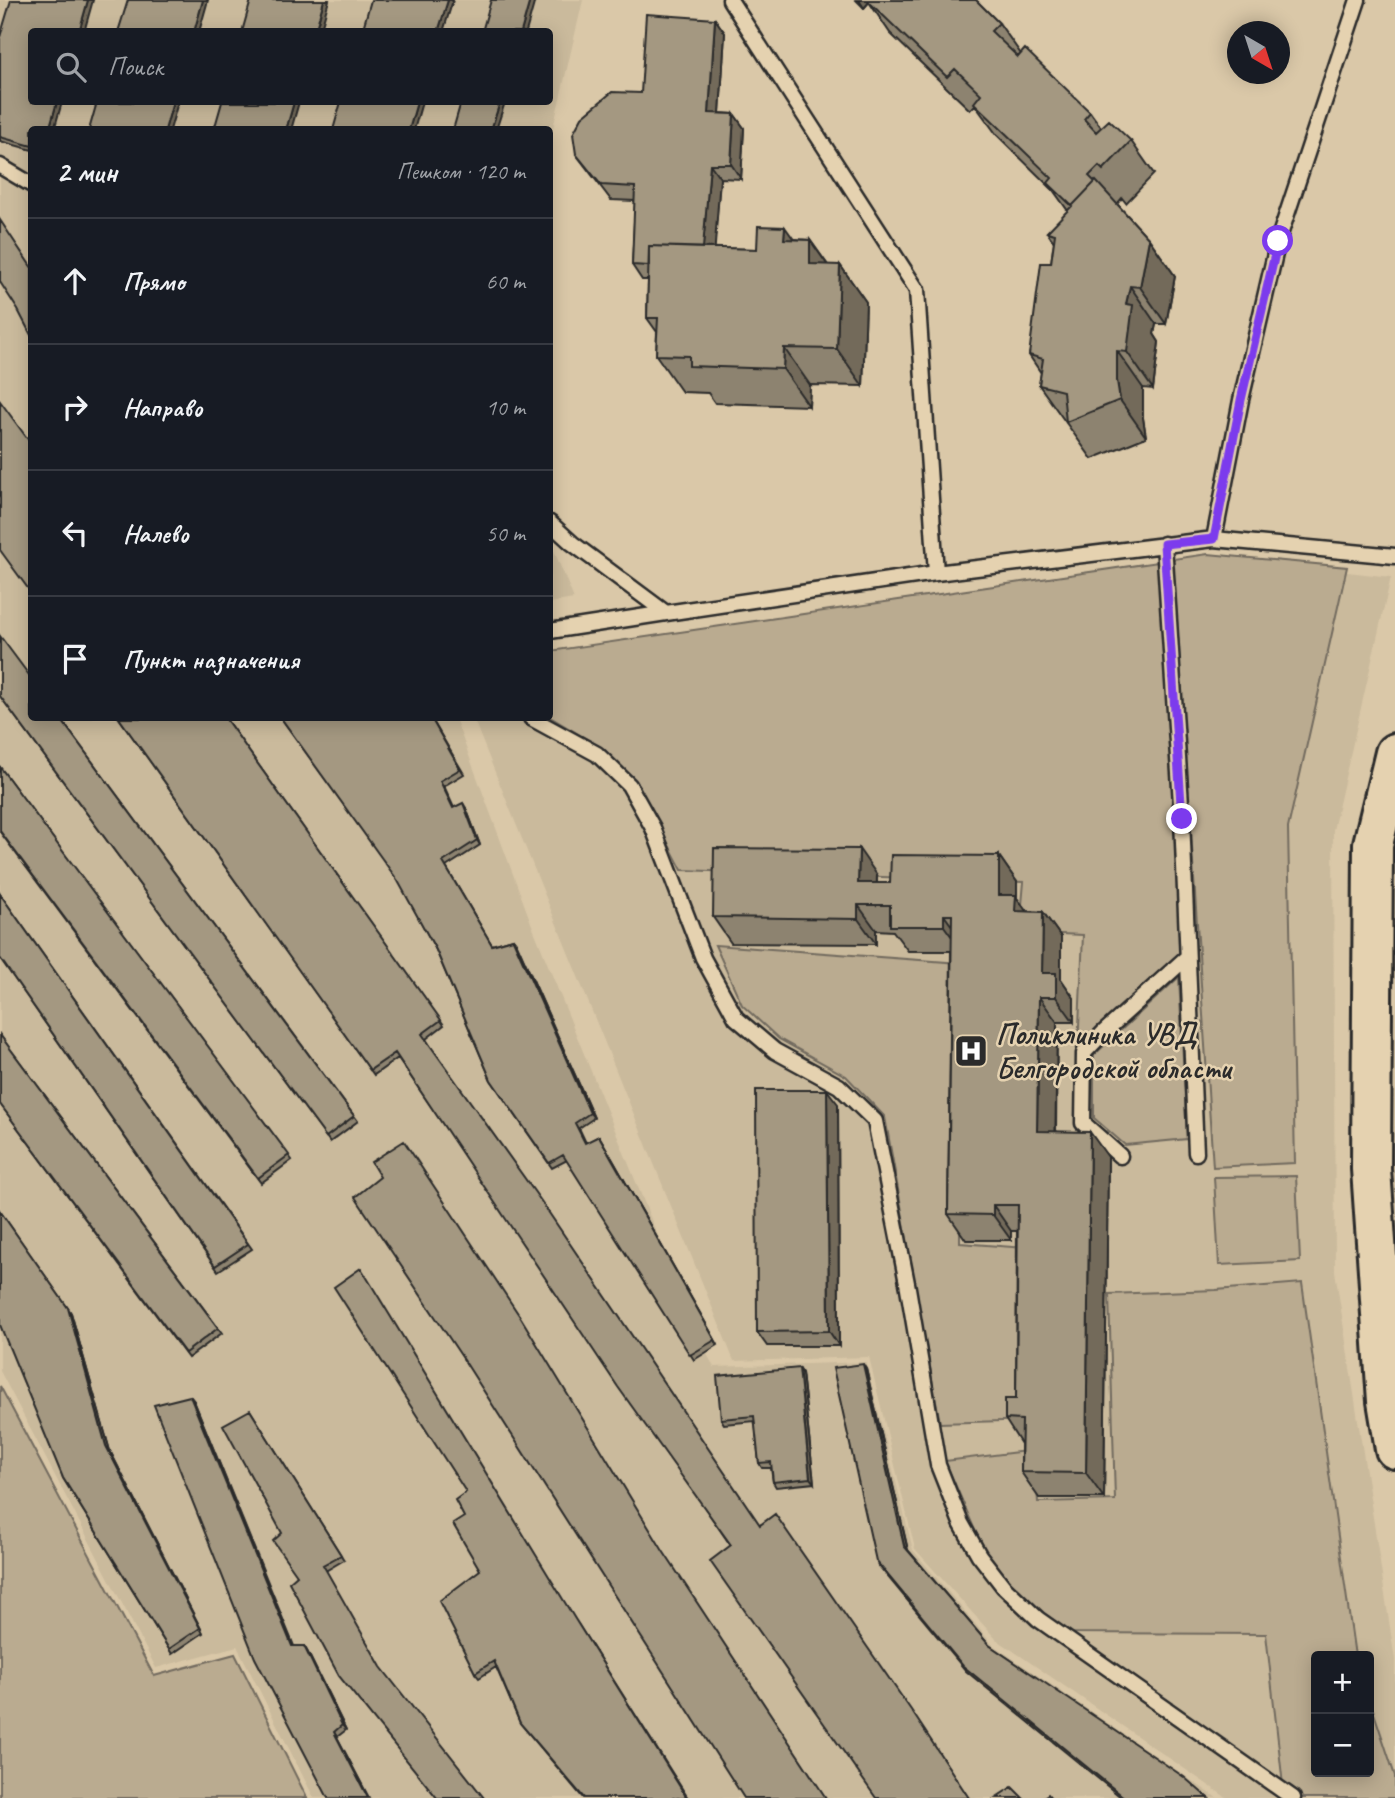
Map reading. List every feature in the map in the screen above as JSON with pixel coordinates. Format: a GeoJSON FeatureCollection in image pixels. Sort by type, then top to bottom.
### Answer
{"type":"FeatureCollection","features":[{"type":"Feature","properties":{"kind":"main road"},"geometry":{"type":"LineString","coordinates":[[1395,753],[1373,844],[1371,1169],[1387,1401],[1395,1449]]}},
{"type":"Feature","properties":{"kind":"lane"},"geometry":{"type":"LineString","coordinates":[[730,0],[918,290],[936,573]]}},
{"type":"Feature","properties":{"kind":"lane"},"geometry":{"type":"LineString","coordinates":[[1214,539],[1241,400],[1278,241],[1358,0]]}},
{"type":"Feature","properties":{"kind":"lane"},"geometry":{"type":"LineString","coordinates":[[0,166],[28,183]]}},
{"type":"Feature","properties":{"kind":"lane"},"geometry":{"type":"LineString","coordinates":[[553,526],[666,613]]}},
{"type":"Feature","properties":{"kind":"lane"},"geometry":{"type":"LineString","coordinates":[[553,631],[936,573],[1214,539],[1395,556]]}},
{"type":"Feature","properties":{"kind":"lane"},"geometry":{"type":"LineString","coordinates":[[1164,544],[1182,819],[1196,1153]]}},
{"type":"Feature","properties":{"kind":"lane"},"geometry":{"type":"LineString","coordinates":[[536,721],[597,754],[629,785],[653,828],[703,958],[736,1018],[775,1051],[839,1086],[875,1121],[939,1465],[961,1523],[979,1555],[1003,1586],[1038,1619],[1293,1798]]}},
{"type":"Feature","properties":{"kind":"lane"},"geometry":{"type":"LineString","coordinates":[[1120,1156],[1083,1123],[1084,1053],[1186,958]]}},
{"type":"Feature","properties":{"kind":"shaded area"},"geometry":{"type":"Polygon","coordinates":[[[0,0],[583,0],[553,128],[553,126],[28,126],[28,721],[456,721],[533,928],[702,1345],[714,1367],[866,1362],[913,1550],[993,1645],[1217,1798],[314,1798],[237,1646],[156,1668],[0,1371],[0,0]]]}},
{"type":"Feature","properties":{"kind":"shaded area"},"geometry":{"type":"Polygon","coordinates":[[[553,548],[574,599],[553,602],[553,548]]]}},
{"type":"Feature","properties":{"kind":"shaded area"},"geometry":{"type":"Polygon","coordinates":[[[1208,554],[1347,567],[1288,828],[1295,1163],[1213,1167],[1173,559],[1208,554]]]}},
{"type":"Feature","properties":{"kind":"shaded area","name":"Поликлиника УВД Белгородской области"},"geometry":{"type":"Polygon","coordinates":[[[1206,556],[1391,577],[1333,830],[1335,1271],[1395,1660],[1395,1798],[1227,1798],[996,1639],[915,1549],[869,1357],[734,1361],[474,721],[553,721],[553,652],[1206,556]]]}},
{"type":"Feature","properties":{"kind":"shaded area"},"geometry":{"type":"Polygon","coordinates":[[[1158,562],[1176,824],[1180,956],[1078,1049],[1083,935],[1037,933],[1021,916],[1024,882],[682,870],[640,790],[602,748],[553,719],[553,651],[1158,562]]]}},
{"type":"Feature","properties":{"kind":"shaded area"},"geometry":{"type":"Polygon","coordinates":[[[715,945],[960,963],[960,1243],[1027,1248],[1032,1420],[940,1423],[885,1117],[846,1076],[779,1039],[742,1005],[715,945]]]}},
{"type":"Feature","properties":{"kind":"shaded area"},"geometry":{"type":"Polygon","coordinates":[[[1179,977],[1187,1139],[1125,1145],[1094,1118],[1094,1055],[1179,977]]]}},
{"type":"Feature","properties":{"kind":"shaded area"},"geometry":{"type":"Polygon","coordinates":[[[1296,1176],[1300,1261],[1219,1265],[1214,1177],[1296,1176]]]}},
{"type":"Feature","properties":{"kind":"shaded area"},"geometry":{"type":"Polygon","coordinates":[[[1302,1283],[1354,1651],[1311,1651],[1311,1777],[1374,1777],[1374,1713],[1395,1776],[1395,1798],[1301,1798],[1283,1785],[1266,1634],[1065,1633],[1007,1580],[984,1551],[945,1461],[1034,1450],[1038,1502],[1115,1500],[1109,1294],[1302,1283]]]}},
{"type":"Feature","properties":{"kind":"shaded area"},"geometry":{"type":"Polygon","coordinates":[[[0,1386],[154,1676],[235,1654],[307,1798],[0,1798],[0,1386]]]}},
{"type":"Feature","properties":{"kind":"building"},"geometry":{"type":"Polygon","coordinates":[[[11,0],[88,0],[80,28],[28,28],[28,105],[56,105],[50,126],[28,126],[28,145],[0,137],[0,37],[11,0]]]}},
{"type":"Feature","properties":{"kind":"building"},"geometry":{"type":"Polygon","coordinates":[[[128,0],[203,0],[195,28],[119,28],[128,0]]]}},
{"type":"Feature","properties":{"kind":"building"},"geometry":{"type":"Polygon","coordinates":[[[251,0],[324,0],[316,28],[243,28],[251,0]]]}},
{"type":"Feature","properties":{"kind":"building"},"geometry":{"type":"Polygon","coordinates":[[[371,0],[448,0],[439,28],[363,28],[371,0]]]}},
{"type":"Feature","properties":{"kind":"building"},"geometry":{"type":"Polygon","coordinates":[[[491,0],[530,0],[522,28],[483,28],[491,0]]]}},
{"type":"Feature","properties":{"kind":"building"},"geometry":{"type":"Polygon","coordinates":[[[867,0],[976,0],[999,23],[991,31],[1018,57],[1025,49],[1090,112],[1084,119],[1096,132],[1109,120],[1131,141],[1103,170],[1099,166],[1089,176],[1095,182],[1072,206],[1048,183],[1052,178],[974,103],[981,94],[955,69],[947,77],[867,0]]]}},
{"type":"Feature","properties":{"kind":"building"},"geometry":{"type":"Polygon","coordinates":[[[646,14],[715,19],[709,113],[734,114],[731,164],[710,164],[703,248],[649,246],[649,266],[632,265],[635,187],[601,185],[576,154],[573,134],[582,117],[612,92],[641,93],[646,14]]]}},
{"type":"Feature","properties":{"kind":"building"},"geometry":{"type":"Polygon","coordinates":[[[96,105],[172,105],[166,126],[90,126],[96,105]]]}},
{"type":"Feature","properties":{"kind":"building"},"geometry":{"type":"Polygon","coordinates":[[[221,105],[293,105],[287,126],[215,126],[221,105]]]}},
{"type":"Feature","properties":{"kind":"building"},"geometry":{"type":"Polygon","coordinates":[[[340,105],[416,105],[410,126],[334,126],[340,105]]]}},
{"type":"Feature","properties":{"kind":"building"},"geometry":{"type":"Polygon","coordinates":[[[460,105],[499,105],[492,126],[454,126],[460,105]]]}},
{"type":"Feature","properties":{"kind":"building"},"geometry":{"type":"Polygon","coordinates":[[[1096,181],[1149,239],[1140,287],[1130,286],[1126,304],[1133,305],[1127,352],[1117,351],[1120,400],[1066,422],[1063,391],[1039,385],[1043,359],[1029,355],[1041,263],[1051,263],[1055,234],[1047,232],[1096,181]]]}},
{"type":"Feature","properties":{"kind":"building"},"geometry":{"type":"Polygon","coordinates":[[[0,220],[28,262],[28,329],[0,282],[0,220]]]}},
{"type":"Feature","properties":{"kind":"building"},"geometry":{"type":"Polygon","coordinates":[[[758,226],[785,227],[784,239],[810,240],[810,264],[840,265],[837,349],[784,348],[783,369],[689,366],[689,356],[656,355],[658,318],[647,318],[649,246],[757,249],[758,226]]]}},
{"type":"Feature","properties":{"kind":"building"},"geometry":{"type":"Polygon","coordinates":[[[0,401],[28,440],[28,588],[0,550],[0,401]]]}},
{"type":"Feature","properties":{"kind":"building"},"geometry":{"type":"Polygon","coordinates":[[[0,636],[28,674],[28,721],[62,721],[354,1116],[326,1137],[0,696],[0,636]]]}},
{"type":"Feature","properties":{"kind":"building"},"geometry":{"type":"Polygon","coordinates":[[[121,721],[227,721],[441,1020],[422,1034],[541,1201],[760,1525],[775,1514],[969,1798],[876,1798],[710,1561],[731,1545],[618,1387],[395,1053],[370,1070],[121,721]]]}},
{"type":"Feature","properties":{"kind":"building"},"geometry":{"type":"Polygon","coordinates":[[[283,721],[433,721],[460,769],[440,781],[453,808],[463,803],[477,840],[443,862],[492,945],[513,939],[590,1113],[575,1123],[585,1143],[599,1136],[715,1340],[690,1355],[563,1155],[549,1163],[491,1080],[436,950],[398,881],[283,721]]]}},
{"type":"Feature","properties":{"kind":"building"},"geometry":{"type":"Polygon","coordinates":[[[0,767],[289,1155],[258,1178],[0,831],[0,767]]]}},
{"type":"Feature","properties":{"kind":"building"},"geometry":{"type":"Polygon","coordinates":[[[714,848],[859,849],[858,883],[890,883],[891,855],[999,856],[999,895],[1016,895],[1015,911],[1043,912],[1042,973],[1056,973],[1056,997],[1039,997],[1037,1131],[1090,1132],[1086,1473],[1021,1472],[1022,1420],[1005,1419],[1005,1399],[1016,1399],[1018,1205],[993,1205],[993,1215],[948,1214],[952,915],[944,915],[944,926],[890,926],[890,905],[858,905],[858,919],[713,917],[714,848]]]}},
{"type":"Feature","properties":{"kind":"building"},"geometry":{"type":"Polygon","coordinates":[[[0,894],[248,1244],[215,1266],[0,958],[0,894]]]}},
{"type":"Feature","properties":{"kind":"building"},"geometry":{"type":"Polygon","coordinates":[[[0,1035],[218,1328],[185,1353],[0,1104],[0,1035]]]}},
{"type":"Feature","properties":{"kind":"building"},"geometry":{"type":"Polygon","coordinates":[[[756,1090],[827,1090],[829,1331],[757,1332],[756,1090]]]}},
{"type":"Feature","properties":{"kind":"building"},"geometry":{"type":"Polygon","coordinates":[[[404,1141],[521,1318],[663,1551],[826,1798],[744,1798],[462,1357],[355,1197],[380,1177],[371,1162],[404,1141]]]}},
{"type":"Feature","properties":{"kind":"building"},"geometry":{"type":"Polygon","coordinates":[[[0,1211],[68,1308],[106,1446],[200,1628],[169,1649],[63,1478],[0,1325],[0,1211]]]}},
{"type":"Feature","properties":{"kind":"building"},"geometry":{"type":"Polygon","coordinates":[[[361,1268],[687,1798],[584,1798],[520,1723],[494,1661],[475,1673],[439,1601],[480,1570],[453,1524],[464,1517],[455,1500],[466,1492],[334,1287],[361,1268]]]}},
{"type":"Feature","properties":{"kind":"building"},"geometry":{"type":"Polygon","coordinates":[[[863,1364],[904,1546],[989,1645],[1184,1777],[1208,1798],[1125,1798],[963,1666],[876,1561],[833,1368],[863,1364]]]}},
{"type":"Feature","properties":{"kind":"building"},"geometry":{"type":"Polygon","coordinates":[[[799,1368],[810,1478],[773,1482],[771,1462],[759,1463],[754,1416],[721,1419],[717,1376],[799,1368]]]}},
{"type":"Feature","properties":{"kind":"building"},"geometry":{"type":"Polygon","coordinates":[[[190,1396],[292,1646],[304,1646],[342,1725],[334,1732],[368,1798],[328,1798],[255,1658],[154,1405],[190,1396]]]}},
{"type":"Feature","properties":{"kind":"building"},"geometry":{"type":"Polygon","coordinates":[[[250,1410],[341,1555],[323,1565],[381,1667],[484,1798],[437,1798],[339,1676],[289,1582],[297,1575],[273,1541],[282,1533],[223,1425],[250,1410]]]}},
{"type":"Feature","properties":{"kind":"building"},"geometry":{"type":"Polygon","coordinates":[[[1012,1787],[1023,1798],[995,1798],[1012,1787]]]}},
{"type":"Feature","properties":{"kind":"place","name":"Поликлиника УВД Белгородской области"},"geometry":{"type":"Point","coordinates":[971,1051]}},
{"type":"Feature","properties":{"kind":"route"},"geometry":{"type":"LineString","coordinates":[[1182,819],[1164,544],[1214,539],[1241,400],[1278,241]]}}]}
